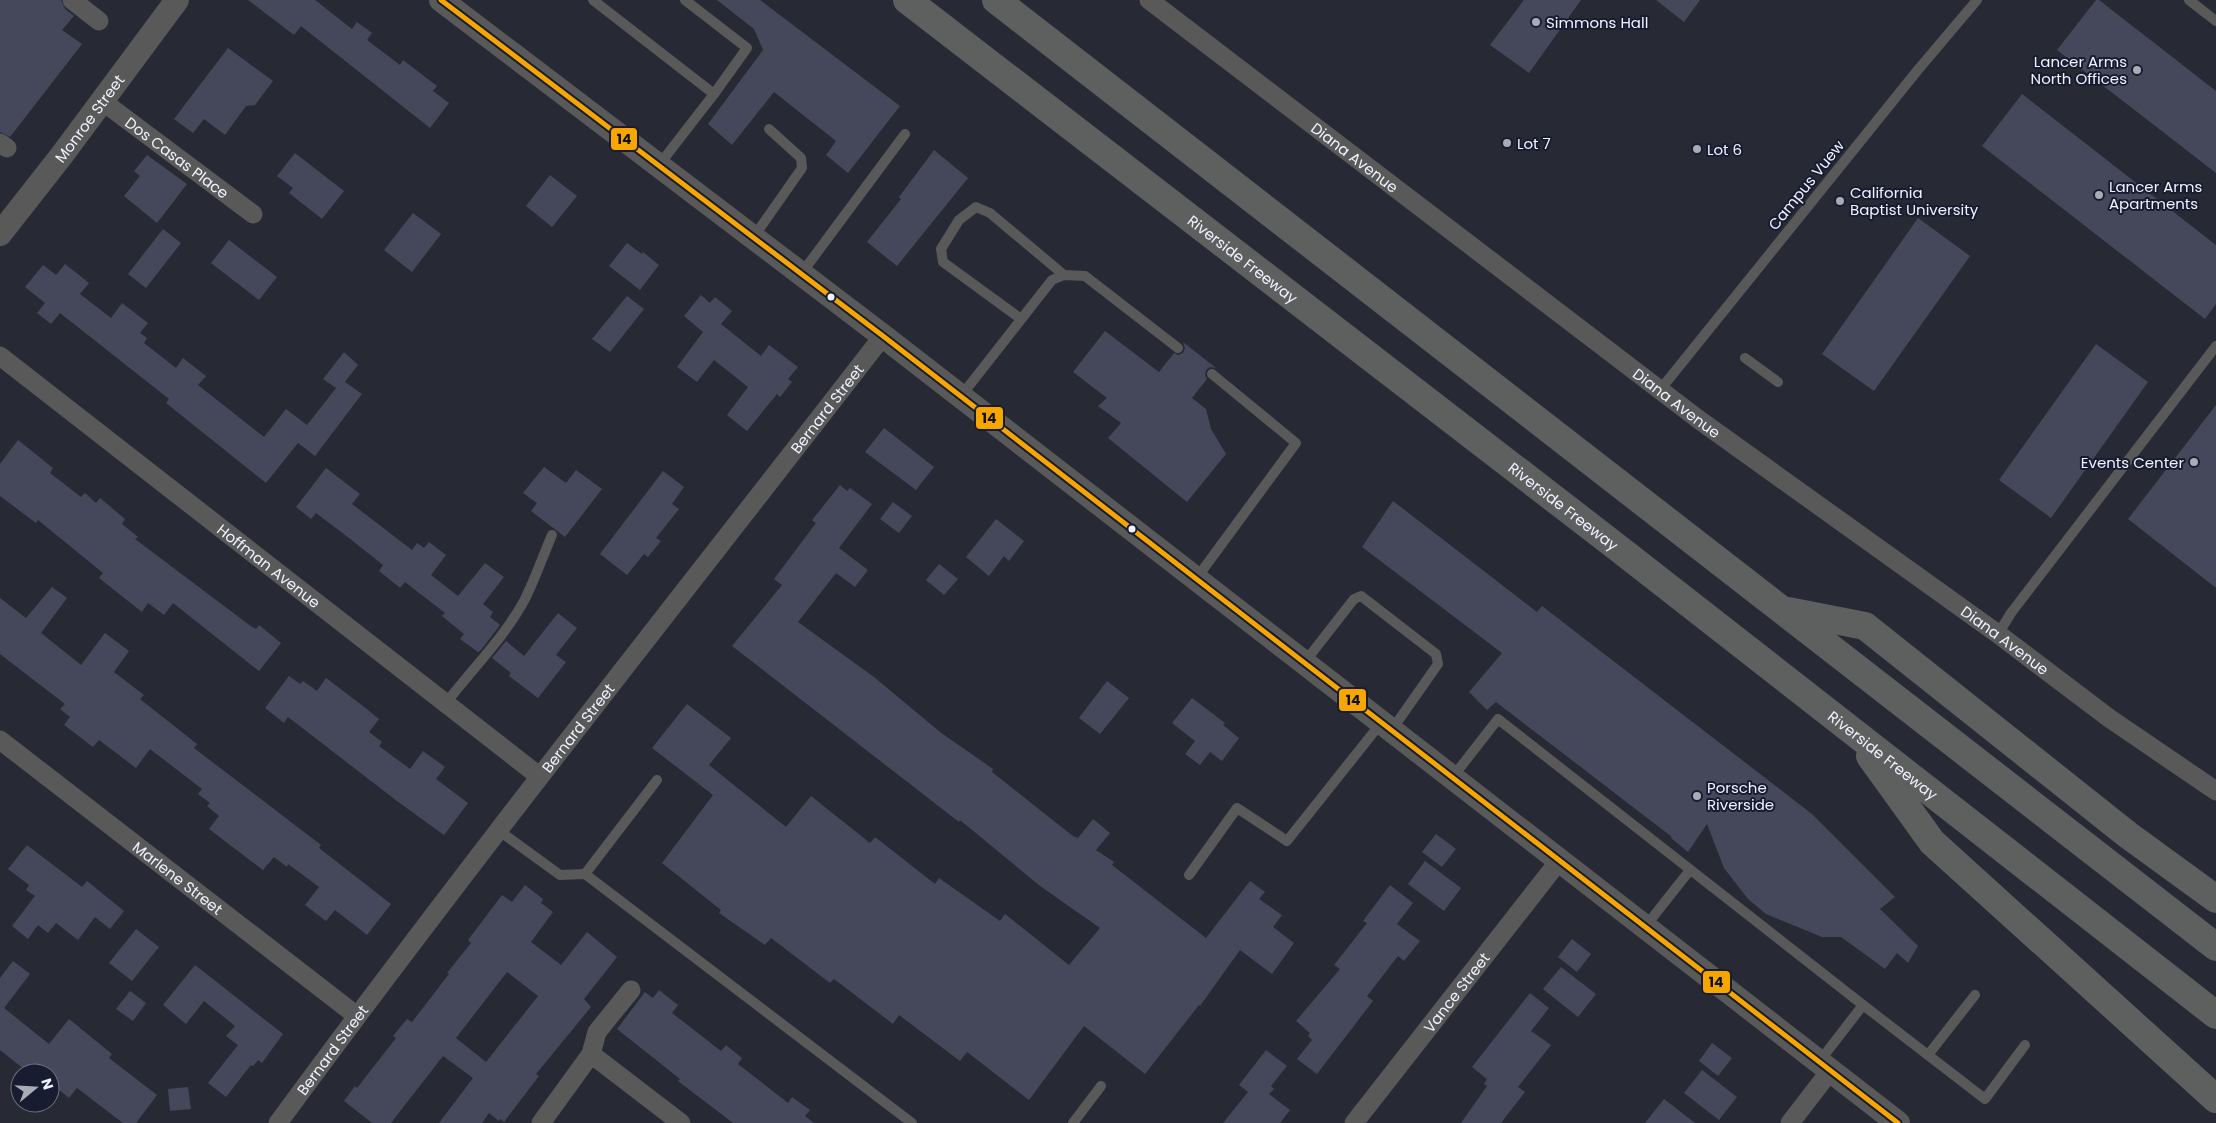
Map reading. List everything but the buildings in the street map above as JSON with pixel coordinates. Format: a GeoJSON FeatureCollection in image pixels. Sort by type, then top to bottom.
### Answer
{"type":"FeatureCollection","features":[{"type":"Feature","properties":{"kind":"highway","name":"Riverside Freeway"},"geometry":{"type":"LineString","coordinates":[[907,0],[1851,730],[2216,1015]]}},
{"type":"Feature","properties":{"kind":"highway"},"geometry":{"type":"LineString","coordinates":[[996,0],[2216,947]]}},
{"type":"Feature","properties":{"kind":"highway"},"geometry":{"type":"LineString","coordinates":[[1784,610],[1866,626],[2128,834],[2216,899]]}},
{"type":"Feature","properties":{"kind":"highway"},"geometry":{"type":"LineString","coordinates":[[1851,730],[1932,842],[2216,1100]]}},
{"type":"Feature","properties":{"kind":"street"},"geometry":{"type":"LineString","coordinates":[[72,0],[99,21]]}},
{"type":"Feature","properties":{"kind":"street","name":"Monroe Street"},"geometry":{"type":"LineString","coordinates":[[0,234],[177,0]]}},
{"type":"Feature","properties":{"kind":"street"},"geometry":{"type":"LineString","coordinates":[[440,0],[660,165],[961,396],[1898,1123]]}},
{"type":"Feature","properties":{"kind":"street","name":"Diana Avenue"},"geometry":{"type":"LineString","coordinates":[[1149,0],[1660,390],[1998,634],[2109,718],[2216,791]]}},
{"type":"Feature","properties":{"kind":"street","name":"Dos Casas Place"},"geometry":{"type":"LineString","coordinates":[[102,101],[253,214]]}},
{"type":"Feature","properties":{"kind":"street","name":"Bernard Street"},"geometry":{"type":"LineString","coordinates":[[278,1123],[539,776],[883,336]]}},
{"type":"Feature","properties":{"kind":"street","name":"Hoffman Avenue"},"geometry":{"type":"LineString","coordinates":[[0,356],[539,776]]}},
{"type":"Feature","properties":{"kind":"street","name":"Marlene Street"},"geometry":{"type":"LineString","coordinates":[[0,740],[357,1016]]}},
{"type":"Feature","properties":{"kind":"street","name":"Vance Street"},"geometry":{"type":"LineString","coordinates":[[1354,1123],[1559,861]]}},
{"type":"Feature","properties":{"kind":"street"},"geometry":{"type":"LineString","coordinates":[[541,1123],[591,1054],[597,1032],[631,990]]}},
{"type":"Feature","properties":{"kind":"street"},"geometry":{"type":"LineString","coordinates":[[591,1054],[681,1123]]}},
{"type":"Feature","properties":{"kind":"street"},"geometry":{"type":"LineString","coordinates":[[1790,1123],[1825,1066]]}},
{"type":"Feature","properties":{"kind":"lane"},"geometry":{"type":"LineString","coordinates":[[593,0],[714,94]]}},
{"type":"Feature","properties":{"kind":"lane"},"geometry":{"type":"LineString","coordinates":[[660,165],[747,48],[685,0]]}},
{"type":"Feature","properties":{"kind":"lane","name":"Campus Vuew"},"geometry":{"type":"LineString","coordinates":[[1660,390],[1917,70],[1978,0]]}},
{"type":"Feature","properties":{"kind":"lane"},"geometry":{"type":"LineString","coordinates":[[2189,0],[2216,21]]}},
{"type":"Feature","properties":{"kind":"lane"},"geometry":{"type":"LineString","coordinates":[[754,238],[802,168],[800,158],[769,129]]}},
{"type":"Feature","properties":{"kind":"lane"},"geometry":{"type":"LineString","coordinates":[[801,274],[905,134]]}},
{"type":"Feature","properties":{"kind":"lane"},"geometry":{"type":"LineString","coordinates":[[1021,319],[943,262],[941,249],[959,220],[976,207],[990,213],[1064,275]]}},
{"type":"Feature","properties":{"kind":"lane"},"geometry":{"type":"LineString","coordinates":[[961,396],[1052,280],[1064,275],[1085,276],[1178,348]]}},
{"type":"Feature","properties":{"kind":"lane"},"geometry":{"type":"LineString","coordinates":[[1998,634],[2014,609],[2216,346]]}},
{"type":"Feature","properties":{"kind":"lane"},"geometry":{"type":"LineString","coordinates":[[1745,358],[1778,382]]}},
{"type":"Feature","properties":{"kind":"lane"},"geometry":{"type":"LineString","coordinates":[[1196,579],[1296,443],[1212,374]]}},
{"type":"Feature","properties":{"kind":"lane"},"geometry":{"type":"LineString","coordinates":[[446,703],[498,640],[524,600],[552,535]]}},
{"type":"Feature","properties":{"kind":"lane"},"geometry":{"type":"LineString","coordinates":[[1189,875],[1237,808],[1287,841],[1438,664],[1436,654],[1361,596],[1354,599],[1304,663]]}},
{"type":"Feature","properties":{"kind":"lane"},"geometry":{"type":"LineString","coordinates":[[1452,778],[1498,719],[1986,1099],[2025,1045]]}},
{"type":"Feature","properties":{"kind":"lane"},"geometry":{"type":"LineString","coordinates":[[585,874],[658,780]]}},
{"type":"Feature","properties":{"kind":"lane"},"geometry":{"type":"LineString","coordinates":[[498,830],[560,875],[585,874],[912,1123]]}},
{"type":"Feature","properties":{"kind":"lane"},"geometry":{"type":"LineString","coordinates":[[1645,927],[1690,870]]}},
{"type":"Feature","properties":{"kind":"lane"},"geometry":{"type":"LineString","coordinates":[[1928,1055],[1975,995]]}},
{"type":"Feature","properties":{"kind":"lane"},"geometry":{"type":"LineString","coordinates":[[1825,1066],[1863,1005]]}},
{"type":"Feature","properties":{"kind":"lane"},"geometry":{"type":"LineString","coordinates":[[1073,1123],[1101,1086]]}},
{"type":"Feature","properties":{"kind":"transit line","name":"14"},"geometry":{"type":"LineString","coordinates":[[441,0],[883,336],[1898,1123]]}},
{"type":"Feature","properties":{"kind":"place","name":"Simmons Hall"},"geometry":{"type":"Point","coordinates":[1536,22]}},
{"type":"Feature","properties":{"kind":"place","name":"Lancer Arms North Offices"},"geometry":{"type":"Point","coordinates":[2137,70]}},
{"type":"Feature","properties":{"kind":"place","name":"Lot 7"},"geometry":{"type":"Point","coordinates":[1507,143]}},
{"type":"Feature","properties":{"kind":"place","name":"Lot 6"},"geometry":{"type":"Point","coordinates":[1697,149]}},
{"type":"Feature","properties":{"kind":"place","name":"Lancer Arms Apartments"},"geometry":{"type":"Point","coordinates":[2099,195]}},
{"type":"Feature","properties":{"kind":"place","name":"California Baptist University"},"geometry":{"type":"Point","coordinates":[1840,201]}},
{"type":"Feature","properties":{"kind":"place","name":"Events Center"},"geometry":{"type":"Point","coordinates":[2194,462]}},
{"type":"Feature","properties":{"kind":"place","name":"Porsche Riverside"},"geometry":{"type":"Point","coordinates":[1697,796]}}]}
